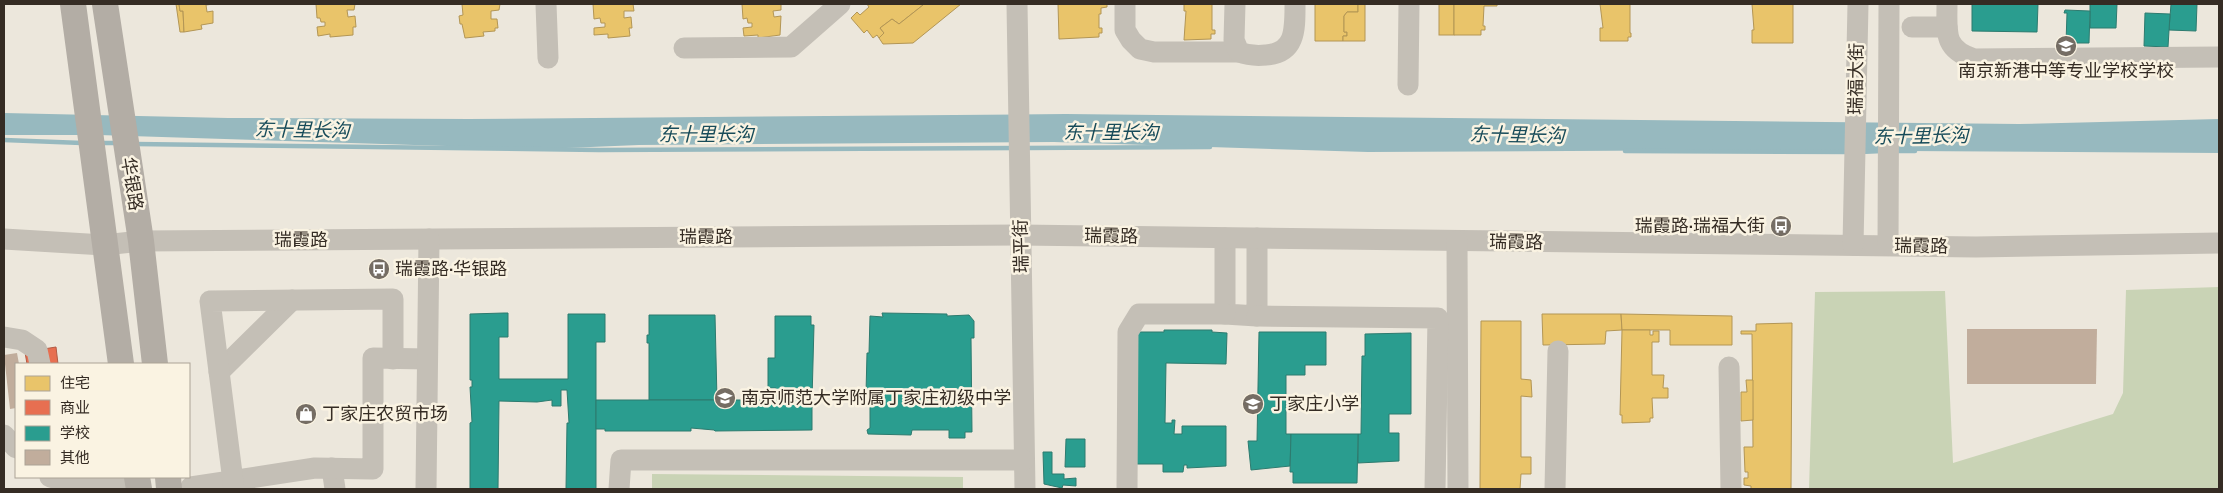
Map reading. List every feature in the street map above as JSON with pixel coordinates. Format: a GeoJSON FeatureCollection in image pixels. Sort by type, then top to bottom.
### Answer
{"type":"FeatureCollection","features":[{"type":"Feature","properties":{"kind":"main road","name":"华银路"},"geometry":{"type":"LineString","coordinates":[[72,4],[121,363]]}},
{"type":"Feature","properties":{"kind":"main road","name":"华银路"},"geometry":{"type":"LineString","coordinates":[[105,4],[141,241],[155,363]]}},
{"type":"Feature","properties":{"kind":"main road"},"geometry":{"type":"LineString","coordinates":[[169,478],[180,488]]}},
{"type":"Feature","properties":{"kind":"street"},"geometry":{"type":"LineString","coordinates":[[546,4],[548,58]]}},
{"type":"Feature","properties":{"kind":"street"},"geometry":{"type":"LineString","coordinates":[[684,48],[791,48],[840,4]]}},
{"type":"Feature","properties":{"kind":"street","name":"瑞平街"},"geometry":{"type":"LineString","coordinates":[[1017,4],[1025,489]]}},
{"type":"Feature","properties":{"kind":"street"},"geometry":{"type":"LineString","coordinates":[[1125,4],[1125,30],[1140,49],[1154,52],[1239,52],[1262,56],[1276,54],[1285,50],[1291,40],[1295,4]]}},
{"type":"Feature","properties":{"kind":"street"},"geometry":{"type":"LineString","coordinates":[[1235,4],[1234,40],[1239,52]]}},
{"type":"Feature","properties":{"kind":"street"},"geometry":{"type":"LineString","coordinates":[[1408,85],[1409,4]]}},
{"type":"Feature","properties":{"kind":"street","name":"瑞福大街"},"geometry":{"type":"LineString","coordinates":[[1853,245],[1858,4]]}},
{"type":"Feature","properties":{"kind":"street","name":"瑞福大街"},"geometry":{"type":"LineString","coordinates":[[1888,245],[1889,4]]}},
{"type":"Feature","properties":{"kind":"street"},"geometry":{"type":"LineString","coordinates":[[1947,4],[1947,36],[1954,49],[1964,56],[1974,59],[2219,57]]}},
{"type":"Feature","properties":{"kind":"street"},"geometry":{"type":"LineString","coordinates":[[1912,27],[1947,27]]}},
{"type":"Feature","properties":{"kind":"street","name":"瑞霞路"},"geometry":{"type":"LineString","coordinates":[[4,239],[104,245],[141,241],[1020,235],[1976,247],[2219,243]]}},
{"type":"Feature","properties":{"kind":"street"},"geometry":{"type":"LineString","coordinates":[[1225,238],[1225,314]]}},
{"type":"Feature","properties":{"kind":"street"},"geometry":{"type":"LineString","coordinates":[[1256,316],[1258,238]]}},
{"type":"Feature","properties":{"kind":"street"},"geometry":{"type":"LineString","coordinates":[[426,489],[428,239]]}},
{"type":"Feature","properties":{"kind":"street"},"geometry":{"type":"LineString","coordinates":[[1457,241],[1458,489]]}},
{"type":"Feature","properties":{"kind":"street"},"geometry":{"type":"LineString","coordinates":[[234,485],[210,301],[393,299],[394,359]]}},
{"type":"Feature","properties":{"kind":"street"},"geometry":{"type":"LineString","coordinates":[[219,372],[292,300]]}},
{"type":"Feature","properties":{"kind":"street"},"geometry":{"type":"LineString","coordinates":[[1127,489],[1128,332],[1139,314],[1438,318],[1435,489]]}},
{"type":"Feature","properties":{"kind":"street"},"geometry":{"type":"LineString","coordinates":[[4,337],[22,340],[37,350],[40,363]]}},
{"type":"Feature","properties":{"kind":"street"},"geometry":{"type":"LineString","coordinates":[[1555,489],[1558,352]]}},
{"type":"Feature","properties":{"kind":"street"},"geometry":{"type":"LineString","coordinates":[[180,488],[234,485],[315,468],[373,469],[373,358],[427,359]]}},
{"type":"Feature","properties":{"kind":"street"},"geometry":{"type":"LineString","coordinates":[[1729,367],[1731,489]]}},
{"type":"Feature","properties":{"kind":"street"},"geometry":{"type":"LineString","coordinates":[[4,435],[15,447]]}},
{"type":"Feature","properties":{"kind":"street"},"geometry":{"type":"LineString","coordinates":[[619,489],[621,460],[1024,460]]}},
{"type":"Feature","properties":{"kind":"street"},"geometry":{"type":"LineString","coordinates":[[332,468],[335,489]]}},
{"type":"Feature","properties":{"kind":"street"},"geometry":{"type":"LineString","coordinates":[[51,481],[138,483]]}},
{"type":"Feature","properties":{"kind":"green space"},"geometry":{"type":"Polygon","coordinates":[[[2219,287],[2219,489],[1809,489],[1815,292],[1945,291],[1953,463],[2113,414],[2123,393],[2126,290],[2219,287]]]}},
{"type":"Feature","properties":{"kind":"green space"},"geometry":{"type":"Polygon","coordinates":[[[652,474],[963,477],[963,489],[652,489],[652,474]]]}},
{"type":"Feature","properties":{"kind":"water"},"geometry":{"type":"Polygon","coordinates":[[[4,113],[228,118],[469,119],[1066,114],[2019,124],[2219,119],[2219,153],[1748,150],[1368,152],[1054,142],[639,145],[542,149],[99,135],[4,135],[4,113]]]}},
{"type":"Feature","properties":{"kind":"building: 住宅"},"geometry":{"type":"Polygon","coordinates":[[[176,4],[179,4],[180,11],[183,11],[184,32],[180,32],[176,4]]]}},
{"type":"Feature","properties":{"kind":"building: 住宅"},"geometry":{"type":"Polygon","coordinates":[[[179,4],[214,4],[206,5],[207,12],[213,11],[213,23],[201,25],[202,29],[184,32],[183,11],[180,11],[179,4]]]}},
{"type":"Feature","properties":{"kind":"building: 住宅"},"geometry":{"type":"Polygon","coordinates":[[[316,4],[355,4],[354,10],[347,10],[348,17],[355,16],[356,27],[353,27],[353,35],[330,37],[330,34],[318,36],[317,27],[325,26],[325,22],[321,22],[320,18],[317,18],[316,4]]]}},
{"type":"Feature","properties":{"kind":"building: 住宅"},"geometry":{"type":"Polygon","coordinates":[[[462,4],[500,4],[499,10],[491,11],[491,19],[497,19],[498,28],[495,28],[495,31],[483,32],[484,36],[465,38],[459,16],[463,15],[462,4]]]}},
{"type":"Feature","properties":{"kind":"building: 住宅"},"geometry":{"type":"Polygon","coordinates":[[[593,4],[633,4],[634,11],[624,11],[624,18],[631,17],[632,28],[629,28],[630,36],[608,38],[608,34],[594,35],[594,28],[605,27],[605,23],[601,23],[600,18],[594,19],[593,4]]]}},
{"type":"Feature","properties":{"kind":"building: 住宅"},"geometry":{"type":"Polygon","coordinates":[[[742,4],[781,4],[781,10],[773,11],[774,17],[781,16],[780,35],[758,38],[758,35],[744,36],[743,28],[752,27],[752,23],[748,23],[747,18],[743,19],[742,4]]]}},
{"type":"Feature","properties":{"kind":"building: 住宅"},"geometry":{"type":"Polygon","coordinates":[[[867,4],[923,5],[899,24],[892,19],[880,28],[884,33],[879,38],[877,35],[873,38],[867,30],[864,33],[851,18],[857,12],[860,15],[869,7],[867,4]]]}},
{"type":"Feature","properties":{"kind":"building: 住宅"},"geometry":{"type":"Polygon","coordinates":[[[921,4],[961,4],[913,43],[883,44],[879,38],[884,33],[880,28],[892,19],[899,24],[923,5],[921,4]]]}},
{"type":"Feature","properties":{"kind":"building: 住宅"},"geometry":{"type":"Polygon","coordinates":[[[1058,4],[1107,4],[1107,7],[1101,8],[1101,14],[1099,14],[1099,28],[1102,28],[1102,33],[1099,33],[1099,37],[1059,39],[1058,4]]]}},
{"type":"Feature","properties":{"kind":"building: 住宅"},"geometry":{"type":"Polygon","coordinates":[[[1184,4],[1212,4],[1212,30],[1215,30],[1215,34],[1211,34],[1211,39],[1184,40],[1186,11],[1184,11],[1184,4]]]}},
{"type":"Feature","properties":{"kind":"building: 住宅"},"geometry":{"type":"Polygon","coordinates":[[[1315,4],[1358,4],[1358,12],[1347,12],[1344,16],[1344,32],[1347,32],[1347,36],[1343,36],[1343,41],[1315,41],[1315,4]]]}},
{"type":"Feature","properties":{"kind":"building: 住宅"},"geometry":{"type":"Polygon","coordinates":[[[1358,4],[1365,4],[1365,41],[1343,41],[1343,36],[1347,36],[1347,32],[1344,32],[1344,16],[1347,12],[1358,12],[1358,4]]]}},
{"type":"Feature","properties":{"kind":"building: 住宅"},"geometry":{"type":"Polygon","coordinates":[[[1439,4],[1454,4],[1454,35],[1439,35],[1439,4]]]}},
{"type":"Feature","properties":{"kind":"building: 住宅"},"geometry":{"type":"Polygon","coordinates":[[[1454,4],[1497,4],[1497,6],[1484,6],[1483,26],[1485,26],[1485,30],[1481,30],[1481,35],[1454,35],[1454,4]]]}},
{"type":"Feature","properties":{"kind":"building: 住宅"},"geometry":{"type":"Polygon","coordinates":[[[1600,4],[1630,4],[1631,37],[1628,37],[1628,41],[1600,41],[1600,28],[1603,28],[1600,4]]]}},
{"type":"Feature","properties":{"kind":"building: 住宅"},"geometry":{"type":"Polygon","coordinates":[[[1752,4],[1793,4],[1793,43],[1752,43],[1752,30],[1754,30],[1752,4]]]}},
{"type":"Feature","properties":{"kind":"building: 住宅"},"geometry":{"type":"Polygon","coordinates":[[[1542,314],[1621,314],[1622,330],[1606,331],[1605,344],[1543,345],[1542,314]]]}},
{"type":"Feature","properties":{"kind":"building: 住宅"},"geometry":{"type":"Polygon","coordinates":[[[1621,314],[1732,316],[1732,345],[1670,345],[1670,330],[1622,330],[1621,314]]]}},
{"type":"Feature","properties":{"kind":"building: 住宅"},"geometry":{"type":"Polygon","coordinates":[[[1481,321],[1521,321],[1521,379],[1531,380],[1532,397],[1521,396],[1521,457],[1531,457],[1531,474],[1521,474],[1520,489],[1480,489],[1481,321]]]}},
{"type":"Feature","properties":{"kind":"building: 住宅"},"geometry":{"type":"Polygon","coordinates":[[[1792,323],[1791,489],[1751,489],[1751,486],[1744,485],[1744,478],[1748,478],[1748,472],[1745,472],[1744,447],[1753,447],[1752,334],[1741,334],[1741,331],[1756,331],[1756,324],[1792,323]]]}},
{"type":"Feature","properties":{"kind":"building: 住宅"},"geometry":{"type":"Polygon","coordinates":[[[1622,330],[1650,330],[1650,335],[1653,335],[1653,331],[1659,331],[1659,342],[1652,342],[1652,375],[1664,375],[1663,388],[1668,388],[1668,398],[1652,398],[1653,418],[1650,418],[1650,422],[1622,423],[1622,415],[1620,415],[1622,330]]]}},
{"type":"Feature","properties":{"kind":"building: 住宅"},"geometry":{"type":"Polygon","coordinates":[[[1746,380],[1753,380],[1753,420],[1741,421],[1741,392],[1747,392],[1746,380]]]}},
{"type":"Feature","properties":{"kind":"building: 商业"},"geometry":{"type":"Polygon","coordinates":[[[56,347],[58,363],[27,363],[25,352],[56,347]]]}},
{"type":"Feature","properties":{"kind":"building: 学校"},"geometry":{"type":"Polygon","coordinates":[[[1972,4],[2038,4],[2037,32],[1972,31],[1972,4]]]}},
{"type":"Feature","properties":{"kind":"building: 学校"},"geometry":{"type":"Polygon","coordinates":[[[2090,4],[2117,4],[2116,28],[2090,28],[2090,4]]]}},
{"type":"Feature","properties":{"kind":"building: 学校"},"geometry":{"type":"Polygon","coordinates":[[[2171,4],[2197,4],[2196,31],[2169,30],[2171,4]]]}},
{"type":"Feature","properties":{"kind":"building: 学校"},"geometry":{"type":"Polygon","coordinates":[[[2065,10],[2090,11],[2089,43],[2066,43],[2067,13],[2064,13],[2065,10]]]}},
{"type":"Feature","properties":{"kind":"building: 学校"},"geometry":{"type":"Polygon","coordinates":[[[2145,13],[2170,14],[2168,47],[2144,46],[2145,13]]]}},
{"type":"Feature","properties":{"kind":"building: 学校"},"geometry":{"type":"Polygon","coordinates":[[[508,313],[508,337],[499,337],[499,379],[568,379],[568,314],[605,314],[605,342],[596,342],[596,489],[566,489],[567,423],[569,423],[567,390],[561,390],[561,406],[552,406],[552,400],[537,402],[499,401],[498,489],[470,489],[470,423],[472,422],[470,387],[472,387],[472,380],[470,380],[470,314],[508,313]]]}},
{"type":"Feature","properties":{"kind":"building: 学校"},"geometry":{"type":"Polygon","coordinates":[[[882,313],[947,314],[947,316],[969,315],[974,321],[974,338],[971,338],[972,432],[965,432],[965,438],[949,438],[949,430],[912,430],[911,435],[868,434],[867,430],[870,428],[870,393],[866,393],[870,316],[883,317],[882,313]]]}},
{"type":"Feature","properties":{"kind":"building: 学校"},"geometry":{"type":"Polygon","coordinates":[[[649,315],[715,315],[717,400],[649,400],[649,343],[647,343],[647,335],[649,335],[649,315]]]}},
{"type":"Feature","properties":{"kind":"building: 学校"},"geometry":{"type":"Polygon","coordinates":[[[775,316],[811,316],[811,325],[814,325],[812,400],[776,400],[776,388],[768,388],[768,358],[775,358],[775,316]]]}},
{"type":"Feature","properties":{"kind":"building: 学校"},"geometry":{"type":"Polygon","coordinates":[[[1164,330],[1212,330],[1212,332],[1227,333],[1226,364],[1166,363],[1165,423],[1172,423],[1172,420],[1175,420],[1174,434],[1182,434],[1182,426],[1226,426],[1226,466],[1187,468],[1187,465],[1184,465],[1183,472],[1163,472],[1163,464],[1136,464],[1137,332],[1164,332],[1164,330]]]}},
{"type":"Feature","properties":{"kind":"building: 学校"},"geometry":{"type":"Polygon","coordinates":[[[1259,332],[1326,332],[1326,365],[1305,365],[1305,375],[1286,375],[1286,434],[1291,434],[1290,466],[1251,470],[1248,441],[1257,441],[1259,332]]]}},
{"type":"Feature","properties":{"kind":"building: 学校"},"geometry":{"type":"Polygon","coordinates":[[[1411,333],[1411,414],[1389,414],[1389,433],[1399,433],[1399,461],[1358,463],[1358,434],[1361,434],[1362,356],[1365,356],[1365,334],[1411,333]]]}},
{"type":"Feature","properties":{"kind":"building: 学校"},"geometry":{"type":"Polygon","coordinates":[[[596,400],[812,400],[812,430],[715,431],[691,428],[691,431],[605,431],[605,429],[596,429],[596,400]]]}},
{"type":"Feature","properties":{"kind":"building: 学校"},"geometry":{"type":"Polygon","coordinates":[[[1291,434],[1358,434],[1357,483],[1293,483],[1293,472],[1290,472],[1291,434]]]}},
{"type":"Feature","properties":{"kind":"building: 学校"},"geometry":{"type":"Polygon","coordinates":[[[1066,439],[1085,439],[1085,467],[1065,467],[1066,439]]]}},
{"type":"Feature","properties":{"kind":"building: 学校"},"geometry":{"type":"Polygon","coordinates":[[[1043,452],[1052,452],[1052,474],[1064,474],[1064,479],[1076,478],[1076,486],[1063,485],[1062,488],[1044,484],[1043,452]]]}},
{"type":"Feature","properties":{"kind":"building: 其他"},"geometry":{"type":"Polygon","coordinates":[[[1967,329],[2097,329],[2096,384],[1967,384],[1967,329]]]}},
{"type":"Feature","properties":{"kind":"building: 其他"},"geometry":{"type":"Polygon","coordinates":[[[17,353],[19,363],[15,363],[15,408],[10,409],[4,355],[17,353]]]}},
{"type":"Feature","properties":{"kind":"waterway","name":"东十里长沟"},"geometry":{"type":"LineString","coordinates":[[4,140],[82,143]]}},
{"type":"Feature","properties":{"kind":"waterway","name":"东十里长沟"},"geometry":{"type":"LineString","coordinates":[[100,143],[117,143]]}},
{"type":"Feature","properties":{"kind":"waterway","name":"东十里长沟"},"geometry":{"type":"LineString","coordinates":[[135,144],[599,150],[1015,148]]}},
{"type":"Feature","properties":{"kind":"waterway","name":"东十里长沟"},"geometry":{"type":"LineString","coordinates":[[1025,148],[1210,147]]}},
{"type":"Feature","properties":{"kind":"waterway","name":"东十里长沟"},"geometry":{"type":"LineString","coordinates":[[1625,151],[1850,152]]}},
{"type":"Feature","properties":{"kind":"waterway","name":"东十里长沟"},"geometry":{"type":"LineString","coordinates":[[1860,152],[1882,151]]}},
{"type":"Feature","properties":{"kind":"waterway","name":"东十里长沟"},"geometry":{"type":"LineString","coordinates":[[1895,151],[1915,151]]}},
{"type":"Feature","properties":{"kind":"place","name":"南京新港中等专业学校学校"},"geometry":{"type":"Point","coordinates":[2066,46]}},
{"type":"Feature","properties":{"kind":"place","name":"瑞霞路·瑞福大街"},"geometry":{"type":"Point","coordinates":[1781,226]}},
{"type":"Feature","properties":{"kind":"place","name":"瑞霞路·华银路"},"geometry":{"type":"Point","coordinates":[379,269]}},
{"type":"Feature","properties":{"kind":"place","name":"南京师范大学附属丁家庄初级中学"},"geometry":{"type":"Point","coordinates":[725,398]}},
{"type":"Feature","properties":{"kind":"place","name":"丁家庄小学"},"geometry":{"type":"Point","coordinates":[1253,404]}},
{"type":"Feature","properties":{"kind":"place","name":"丁家庄农贸市场"},"geometry":{"type":"Point","coordinates":[306,414]}}]}
